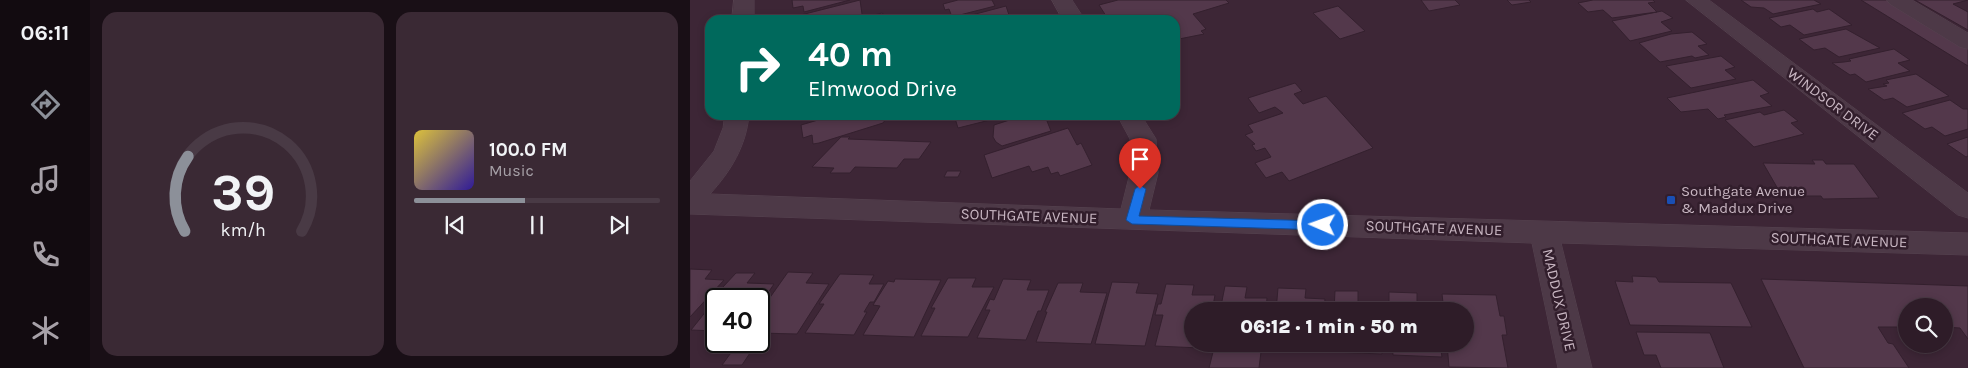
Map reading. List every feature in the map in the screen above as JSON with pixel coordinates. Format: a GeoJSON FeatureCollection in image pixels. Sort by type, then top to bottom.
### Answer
{"type":"FeatureCollection","features":[{"type":"Feature","properties":{"kind":"street"},"geometry":{"type":"LineString","coordinates":[[743,15],[744,0]]}},
{"type":"Feature","properties":{"kind":"street","name":"WINDSOR DRIVE"},"geometry":{"type":"LineString","coordinates":[[1696,0],[1968,208]]}},
{"type":"Feature","properties":{"kind":"street"},"geometry":{"type":"LineString","coordinates":[[1897,0],[1968,42]]}},
{"type":"Feature","properties":{"kind":"street"},"geometry":{"type":"LineString","coordinates":[[1065,1],[1072,15]]}},
{"type":"Feature","properties":{"kind":"street"},"geometry":{"type":"LineString","coordinates":[[690,199],[718,168],[729,148],[736,129],[737,120]]}},
{"type":"Feature","properties":{"kind":"street"},"geometry":{"type":"LineString","coordinates":[[1131,120],[1143,140],[1144,173],[1132,220]]}},
{"type":"Feature","properties":{"kind":"street","name":"SOUTHGATE AVENUE"},"geometry":{"type":"LineString","coordinates":[[690,204],[1132,220],[1968,244]]}},
{"type":"Feature","properties":{"kind":"street","name":"MADDUX DRIVE"},"geometry":{"type":"LineString","coordinates":[[1544,232],[1575,368]]}},
{"type":"Feature","properties":{"kind":"building"},"geometry":{"type":"Polygon","coordinates":[[[792,0],[850,0],[804,12],[803,6],[793,8],[792,0]]]}},
{"type":"Feature","properties":{"kind":"building"},"geometry":{"type":"Polygon","coordinates":[[[860,0],[862,14],[861,15],[801,15],[860,0]]]}},
{"type":"Feature","properties":{"kind":"building"},"geometry":{"type":"Polygon","coordinates":[[[958,0],[992,0],[995,6],[960,15],[951,15],[949,9],[945,10],[943,4],[958,0]]]}},
{"type":"Feature","properties":{"kind":"building"},"geometry":{"type":"Polygon","coordinates":[[[1118,0],[1226,0],[1229,3],[1193,14],[1206,29],[1201,31],[1204,34],[1180,39],[1180,15],[1105,15],[1099,5],[1118,0]]]}},
{"type":"Feature","properties":{"kind":"building"},"geometry":{"type":"Polygon","coordinates":[[[1421,0],[1455,0],[1460,5],[1429,11],[1421,0]]]}},
{"type":"Feature","properties":{"kind":"building"},"geometry":{"type":"Polygon","coordinates":[[[1507,0],[1529,0],[1531,2],[1512,5],[1507,0]]]}},
{"type":"Feature","properties":{"kind":"building"},"geometry":{"type":"Polygon","coordinates":[[[1593,0],[1653,0],[1655,2],[1648,3],[1657,12],[1612,18],[1603,10],[1588,12],[1578,3],[1593,0]]]}},
{"type":"Feature","properties":{"kind":"building"},"geometry":{"type":"Polygon","coordinates":[[[1741,0],[1814,0],[1821,4],[1773,14],[1764,8],[1751,7],[1741,0]]]}},
{"type":"Feature","properties":{"kind":"building"},"geometry":{"type":"Polygon","coordinates":[[[1861,0],[1887,0],[1968,48],[1968,66],[1861,0]]]}},
{"type":"Feature","properties":{"kind":"building"},"geometry":{"type":"Polygon","coordinates":[[[1915,0],[1968,0],[1953,4],[1968,12],[1968,30],[1915,0]]]}},
{"type":"Feature","properties":{"kind":"building"},"geometry":{"type":"Polygon","coordinates":[[[1006,6],[1009,15],[972,15],[1006,6]]]}},
{"type":"Feature","properties":{"kind":"building"},"geometry":{"type":"Polygon","coordinates":[[[1338,6],[1365,31],[1340,39],[1313,13],[1338,6]]]}},
{"type":"Feature","properties":{"kind":"building"},"geometry":{"type":"Polygon","coordinates":[[[1813,9],[1817,12],[1829,9],[1852,25],[1804,35],[1790,25],[1781,27],[1769,18],[1813,9]]]}},
{"type":"Feature","properties":{"kind":"building"},"geometry":{"type":"Polygon","coordinates":[[[1662,11],[1673,18],[1661,22],[1672,31],[1630,41],[1612,21],[1662,11]]]}},
{"type":"Feature","properties":{"kind":"building"},"geometry":{"type":"Polygon","coordinates":[[[1846,29],[1880,48],[1839,57],[1825,48],[1814,50],[1799,39],[1846,29]]]}},
{"type":"Feature","properties":{"kind":"building"},"geometry":{"type":"Polygon","coordinates":[[[1692,32],[1707,44],[1698,46],[1709,55],[1660,62],[1639,43],[1671,34],[1692,32]]]}},
{"type":"Feature","properties":{"kind":"building"},"geometry":{"type":"Polygon","coordinates":[[[1894,49],[1910,60],[1898,63],[1910,71],[1866,82],[1855,74],[1850,75],[1832,63],[1851,61],[1849,59],[1894,49]]]}},
{"type":"Feature","properties":{"kind":"building"},"geometry":{"type":"Polygon","coordinates":[[[1721,56],[1735,67],[1725,70],[1736,79],[1691,88],[1666,66],[1721,56]]]}},
{"type":"Feature","properties":{"kind":"building"},"geometry":{"type":"Polygon","coordinates":[[[1916,74],[1949,96],[1907,107],[1893,98],[1884,100],[1868,89],[1887,86],[1883,84],[1889,83],[1886,80],[1916,74]]]}},
{"type":"Feature","properties":{"kind":"building"},"geometry":{"type":"Polygon","coordinates":[[[1753,80],[1769,93],[1760,96],[1772,106],[1724,115],[1726,117],[1718,119],[1708,109],[1681,112],[1667,98],[1753,80]]]}},
{"type":"Feature","properties":{"kind":"building"},"geometry":{"type":"Polygon","coordinates":[[[1295,83],[1302,91],[1294,94],[1303,104],[1326,96],[1373,148],[1289,181],[1282,172],[1266,178],[1255,163],[1271,157],[1265,148],[1256,151],[1252,145],[1255,144],[1245,135],[1253,132],[1248,125],[1283,113],[1275,107],[1259,113],[1248,98],[1295,83]]]}},
{"type":"Feature","properties":{"kind":"building"},"geometry":{"type":"Polygon","coordinates":[[[1950,100],[1963,109],[1968,109],[1968,129],[1945,136],[1932,127],[1925,129],[1902,113],[1950,100]]]}},
{"type":"Feature","properties":{"kind":"building"},"geometry":{"type":"Polygon","coordinates":[[[1784,110],[1798,121],[1791,123],[1804,134],[1754,147],[1725,120],[1760,112],[1764,115],[1784,110]]]}},
{"type":"Feature","properties":{"kind":"building"},"geometry":{"type":"Polygon","coordinates":[[[818,120],[885,120],[883,123],[813,144],[812,135],[803,138],[801,125],[818,120]]]}},
{"type":"Feature","properties":{"kind":"building"},"geometry":{"type":"Polygon","coordinates":[[[956,120],[990,120],[958,128],[956,120]]]}},
{"type":"Feature","properties":{"kind":"building"},"geometry":{"type":"Polygon","coordinates":[[[1010,120],[1050,120],[1047,121],[1051,131],[1002,146],[993,137],[994,125],[1010,120]]]}},
{"type":"Feature","properties":{"kind":"building"},"geometry":{"type":"Polygon","coordinates":[[[1068,128],[1077,145],[1081,143],[1092,165],[1060,176],[1058,172],[1051,174],[1048,167],[1032,172],[1029,166],[992,178],[984,155],[1068,128]]]}},
{"type":"Feature","properties":{"kind":"building"},"geometry":{"type":"Polygon","coordinates":[[[841,137],[850,137],[848,139],[931,142],[919,159],[904,159],[897,168],[855,167],[850,173],[830,173],[834,168],[812,167],[841,137]]]}},
{"type":"Feature","properties":{"kind":"building"},"geometry":{"type":"Polygon","coordinates":[[[1968,137],[1968,156],[1966,157],[1947,144],[1968,137]]]}},
{"type":"Feature","properties":{"kind":"building"},"geometry":{"type":"Polygon","coordinates":[[[1812,160],[1823,160],[1826,164],[1854,164],[1879,198],[1823,199],[1821,196],[1782,196],[1763,163],[1815,164],[1812,160]]]}},
{"type":"Feature","properties":{"kind":"building"},"geometry":{"type":"Polygon","coordinates":[[[947,171],[961,171],[958,177],[944,177],[947,171]]]}},
{"type":"Feature","properties":{"kind":"building"},"geometry":{"type":"Polygon","coordinates":[[[690,269],[712,270],[705,279],[724,280],[717,288],[705,288],[705,301],[690,317],[690,269]]]}},
{"type":"Feature","properties":{"kind":"building"},"geometry":{"type":"Polygon","coordinates":[[[788,272],[813,273],[806,283],[829,284],[797,334],[770,333],[770,297],[788,272]]]}},
{"type":"Feature","properties":{"kind":"building"},"geometry":{"type":"Polygon","coordinates":[[[736,273],[755,273],[747,283],[774,284],[770,290],[770,288],[722,288],[736,273]]]}},
{"type":"Feature","properties":{"kind":"building"},"geometry":{"type":"Polygon","coordinates":[[[840,274],[874,275],[869,284],[884,284],[874,302],[870,302],[864,312],[867,312],[854,335],[805,333],[824,304],[819,304],[840,274]]]}},
{"type":"Feature","properties":{"kind":"building"},"geometry":{"type":"Polygon","coordinates":[[[1632,276],[1656,277],[1659,282],[1731,283],[1752,327],[1630,325],[1615,281],[1633,282],[1632,276]]]}},
{"type":"Feature","properties":{"kind":"building"},"geometry":{"type":"Polygon","coordinates":[[[948,278],[976,278],[972,287],[994,287],[968,337],[921,336],[935,308],[931,308],[948,278]]]}},
{"type":"Feature","properties":{"kind":"building"},"geometry":{"type":"Polygon","coordinates":[[[895,279],[941,280],[914,337],[863,335],[880,306],[873,305],[888,281],[894,282],[895,279]]]}},
{"type":"Feature","properties":{"kind":"building"},"geometry":{"type":"Polygon","coordinates":[[[1003,279],[1031,280],[1027,290],[1049,290],[1041,311],[1038,311],[1026,340],[977,338],[990,310],[985,310],[990,299],[994,300],[1003,279]]]}},
{"type":"Feature","properties":{"kind":"building"},"geometry":{"type":"Polygon","coordinates":[[[1761,279],[1968,286],[1968,339],[1960,328],[1953,328],[1953,298],[1898,298],[1898,327],[1878,327],[1888,343],[1893,344],[1909,368],[1804,368],[1761,279]]]}},
{"type":"Feature","properties":{"kind":"building"},"geometry":{"type":"Polygon","coordinates":[[[1112,282],[1139,283],[1136,293],[1158,294],[1145,346],[1095,344],[1112,282]]]}},
{"type":"Feature","properties":{"kind":"building"},"geometry":{"type":"Polygon","coordinates":[[[1058,283],[1083,283],[1080,292],[1107,293],[1091,344],[1036,342],[1047,312],[1045,312],[1058,283]]]}},
{"type":"Feature","properties":{"kind":"building"},"geometry":{"type":"Polygon","coordinates":[[[1166,284],[1194,285],[1192,295],[1215,295],[1214,302],[1184,302],[1184,347],[1155,346],[1163,315],[1155,315],[1158,304],[1161,304],[1166,284]]]}},
{"type":"Feature","properties":{"kind":"building"},"geometry":{"type":"Polygon","coordinates":[[[1225,286],[1247,287],[1245,298],[1267,298],[1267,302],[1222,302],[1225,286]]]}},
{"type":"Feature","properties":{"kind":"building"},"geometry":{"type":"Polygon","coordinates":[[[1278,288],[1306,289],[1305,298],[1325,299],[1325,302],[1277,302],[1278,288]]]}},
{"type":"Feature","properties":{"kind":"building"},"geometry":{"type":"Polygon","coordinates":[[[1335,291],[1358,291],[1358,302],[1334,302],[1335,291]]]}},
{"type":"Feature","properties":{"kind":"building"},"geometry":{"type":"Polygon","coordinates":[[[1389,292],[1417,293],[1417,302],[1389,302],[1389,292]]]}},
{"type":"Feature","properties":{"kind":"building"},"geometry":{"type":"Polygon","coordinates":[[[1442,294],[1496,295],[1500,316],[1504,316],[1507,335],[1502,335],[1508,368],[1449,367],[1448,352],[1474,352],[1474,302],[1443,302],[1442,294]]]}},
{"type":"Feature","properties":{"kind":"building"},"geometry":{"type":"Polygon","coordinates":[[[705,312],[705,331],[691,330],[705,312]]]}},
{"type":"Feature","properties":{"kind":"building"},"geometry":{"type":"Polygon","coordinates":[[[1636,332],[1710,333],[1724,368],[1661,368],[1656,355],[1644,355],[1636,332]]]}},
{"type":"Feature","properties":{"kind":"building"},"geometry":{"type":"Polygon","coordinates":[[[1213,352],[1261,352],[1259,368],[1209,368],[1213,352]]]}},
{"type":"Feature","properties":{"kind":"building"},"geometry":{"type":"Polygon","coordinates":[[[1332,352],[1382,352],[1382,354],[1332,352]]]}},
{"type":"Feature","properties":{"kind":"building"},"geometry":{"type":"Polygon","coordinates":[[[1393,352],[1441,352],[1442,357],[1393,355],[1393,352]]]}},
{"type":"Feature","properties":{"kind":"building"},"geometry":{"type":"Polygon","coordinates":[[[731,353],[750,353],[742,365],[722,365],[731,353]]]}},
{"type":"Feature","properties":{"kind":"place","name":"Southgate Avenue & Maddux Drive"},"geometry":{"type":"Point","coordinates":[1671,200]}},
{"type":"Feature","properties":{"kind":"route"},"geometry":{"type":"LineString","coordinates":[[1140,189],[1132,220],[1323,225]]}}]}
